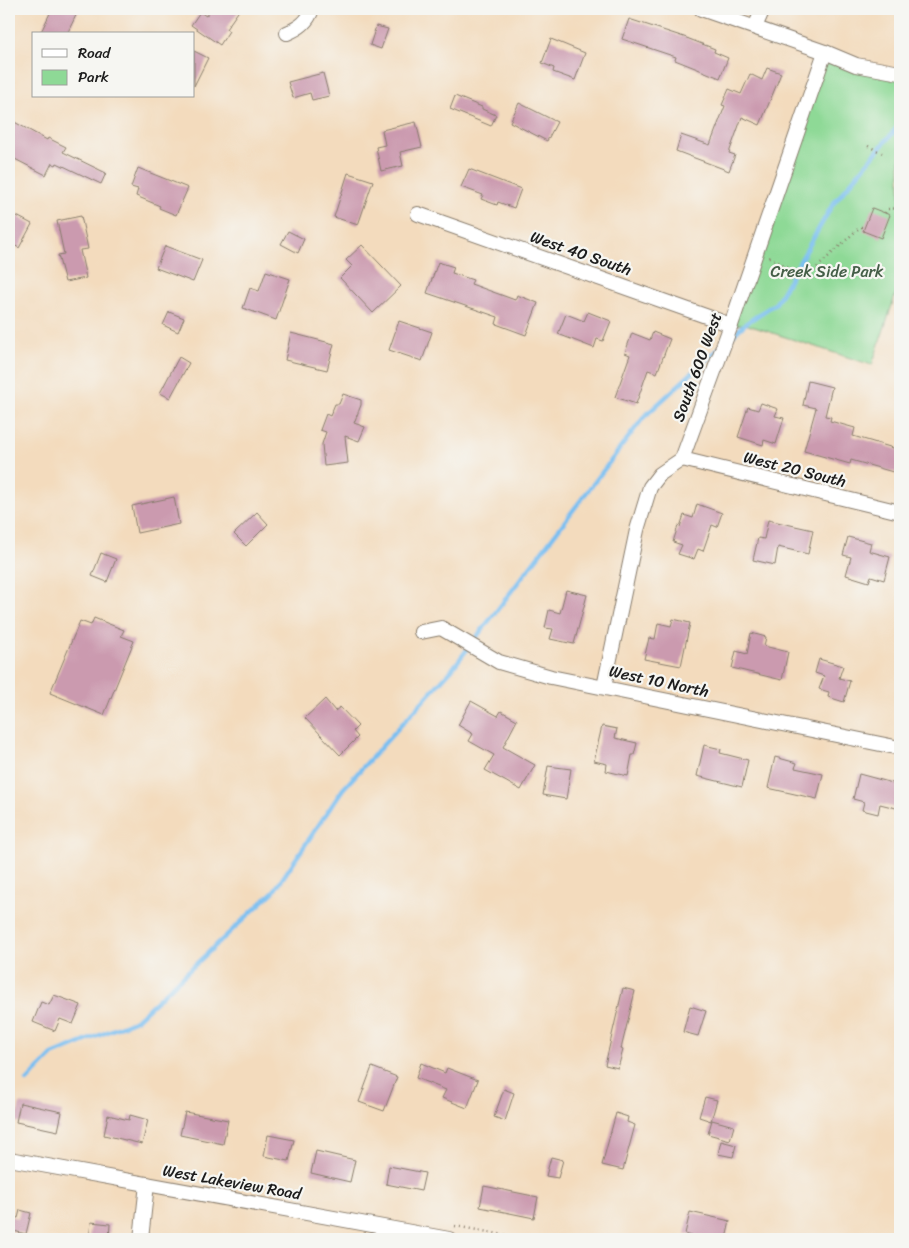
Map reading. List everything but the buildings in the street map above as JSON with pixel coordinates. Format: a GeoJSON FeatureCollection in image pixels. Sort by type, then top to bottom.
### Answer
{"type":"FeatureCollection","features":[{"type":"Feature","properties":{"kind":"street"},"geometry":{"type":"LineString","coordinates":[[287,33],[301,27],[311,14],[312,9]]}},
{"type":"Feature","properties":{"kind":"street"},"geometry":{"type":"LineString","coordinates":[[701,9],[856,65],[900,73]]}},
{"type":"Feature","properties":{"kind":"street"},"geometry":{"type":"LineString","coordinates":[[755,27],[763,9]]}},
{"type":"Feature","properties":{"kind":"street","name":"South 600 West"},"geometry":{"type":"LineString","coordinates":[[682,459],[731,325],[824,52]]}},
{"type":"Feature","properties":{"kind":"street","name":"West 40 South"},"geometry":{"type":"LineString","coordinates":[[418,214],[731,325]]}},
{"type":"Feature","properties":{"kind":"street"},"geometry":{"type":"LineString","coordinates":[[604,688],[637,530],[650,488],[660,474],[682,459]]}},
{"type":"Feature","properties":{"kind":"street","name":"West 20 South"},"geometry":{"type":"LineString","coordinates":[[682,459],[900,512]]}},
{"type":"Feature","properties":{"kind":"street","name":"West 10 North"},"geometry":{"type":"LineString","coordinates":[[421,632],[441,628],[499,662],[551,677],[900,748]]}},
{"type":"Feature","properties":{"kind":"street","name":"West Lakeview Road"},"geometry":{"type":"LineString","coordinates":[[9,1159],[449,1239]]}},
{"type":"Feature","properties":{"kind":"street"},"geometry":{"type":"LineString","coordinates":[[141,1239],[147,1184]]}},
{"type":"Feature","properties":{"kind":"path"},"geometry":{"type":"LineString","coordinates":[[868,146],[882,154]]}},
{"type":"Feature","properties":{"kind":"path"},"geometry":{"type":"LineString","coordinates":[[885,213],[888,208],[900,208]]}},
{"type":"Feature","properties":{"kind":"path"},"geometry":{"type":"LineString","coordinates":[[769,257],[800,273],[810,274],[860,228],[865,227]]}},
{"type":"Feature","properties":{"kind":"green space","name":"Creek Side Park"},"geometry":{"type":"Polygon","coordinates":[[[825,52],[900,73],[900,281],[872,365],[745,324],[731,325],[825,52]]]}},
{"type":"Feature","properties":{"kind":"waterway"},"geometry":{"type":"LineString","coordinates":[[733,335],[745,324],[776,303],[833,204],[900,124]]}},
{"type":"Feature","properties":{"kind":"waterway"},"geometry":{"type":"LineString","coordinates":[[27,1081],[52,1055],[136,1020],[274,891],[343,789],[453,668],[644,417],[718,349]]}}]}
